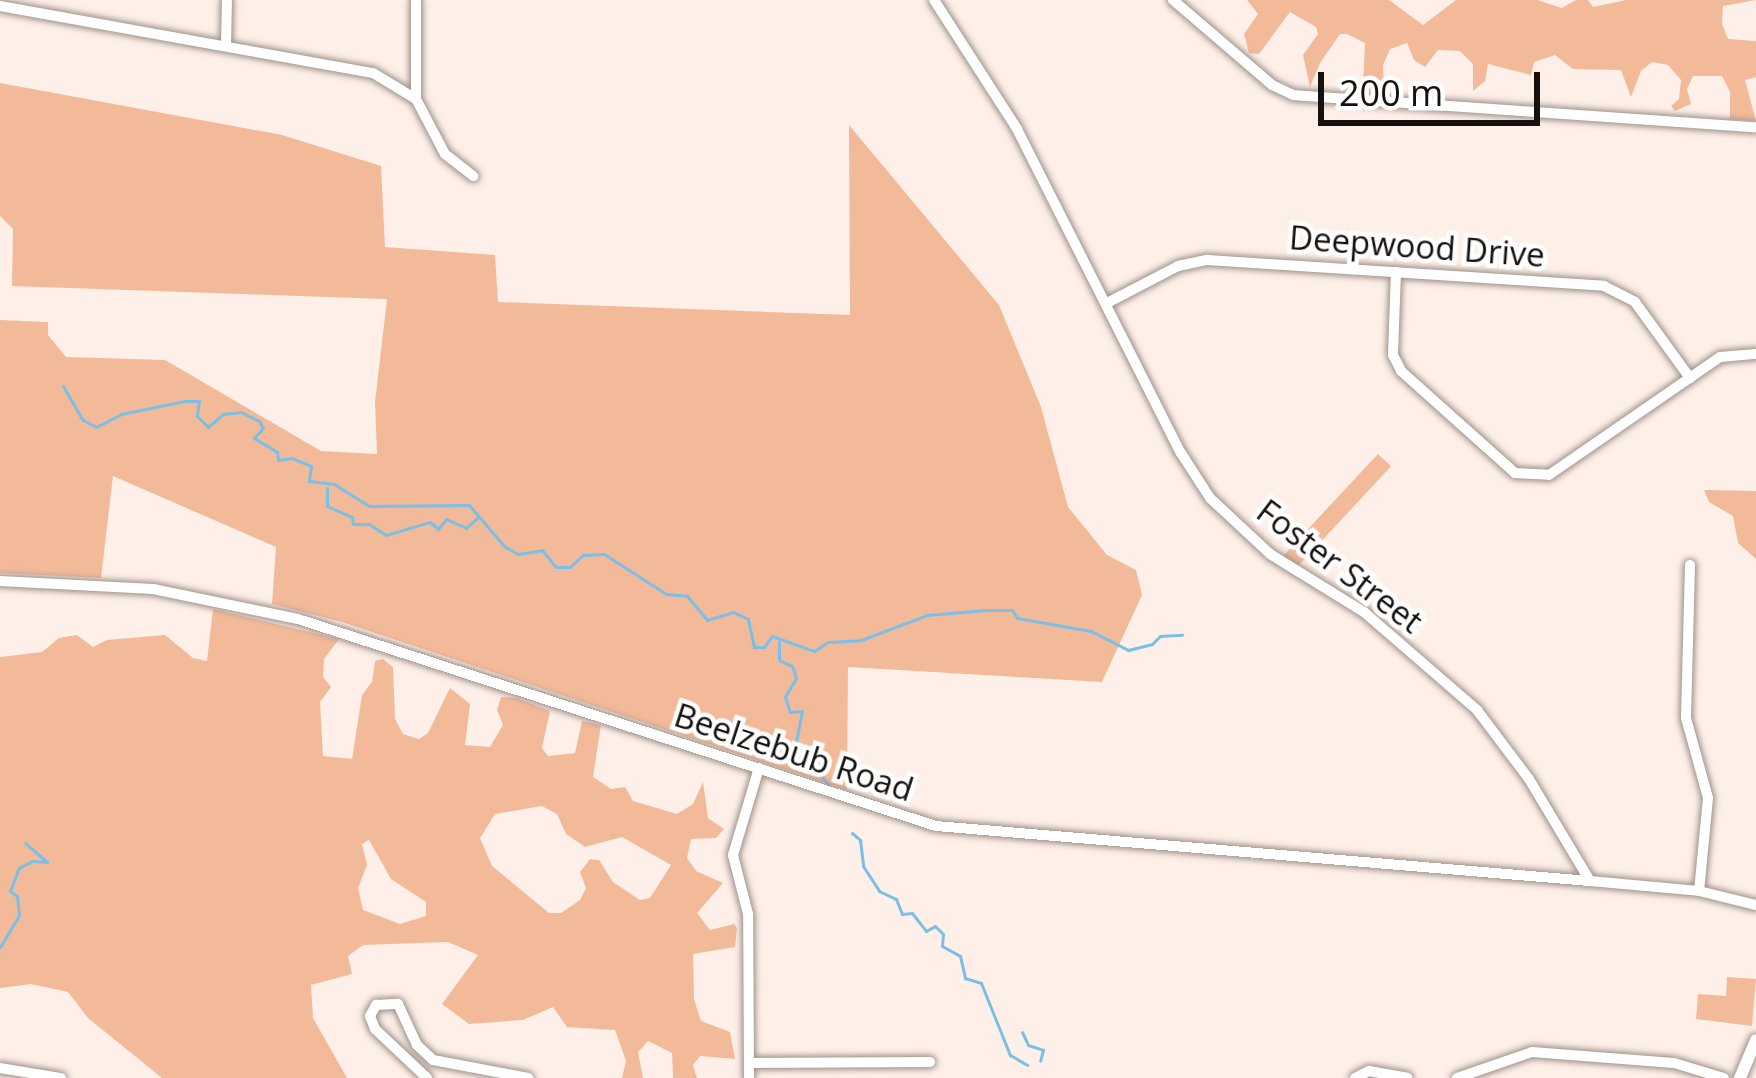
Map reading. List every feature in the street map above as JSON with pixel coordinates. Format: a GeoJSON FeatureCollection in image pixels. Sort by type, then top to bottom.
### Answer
{"type":"FeatureCollection","features":[{"type":"Feature","properties":{"kind":"main road"},"geometry":{"type":"LineString","coordinates":[[1740,1078],[1756,1040]]}},
{"type":"Feature","properties":{"kind":"street"},"geometry":{"type":"LineString","coordinates":[[226,0],[226,46]]}},
{"type":"Feature","properties":{"kind":"street"},"geometry":{"type":"LineString","coordinates":[[416,0],[416,99],[446,154],[473,176]]}},
{"type":"Feature","properties":{"kind":"street","name":"Foster Street"},"geometry":{"type":"LineString","coordinates":[[934,0],[1003,105],[1181,453],[1210,498],[1270,554],[1364,612],[1478,710],[1556,819],[1590,881]]}},
{"type":"Feature","properties":{"kind":"street"},"geometry":{"type":"LineString","coordinates":[[1173,0],[1272,85],[1293,95],[1756,127]]}},
{"type":"Feature","properties":{"kind":"street"},"geometry":{"type":"LineString","coordinates":[[0,6],[373,73],[416,99]]}},
{"type":"Feature","properties":{"kind":"street","name":"Deepwood Drive"},"geometry":{"type":"LineString","coordinates":[[1107,303],[1178,266],[1207,260],[1604,286],[1634,302],[1690,378]]}},
{"type":"Feature","properties":{"kind":"street"},"geometry":{"type":"LineString","coordinates":[[1396,272],[1393,355],[1401,371],[1515,473],[1549,476],[1720,357],[1756,354]]}},
{"type":"Feature","properties":{"kind":"street"},"geometry":{"type":"LineString","coordinates":[[1690,566],[1686,718],[1708,798],[1700,891]]}},
{"type":"Feature","properties":{"kind":"street","name":"Beelzebub Road"},"geometry":{"type":"LineString","coordinates":[[0,580],[153,589],[298,619],[900,817],[977,832],[1590,881]]}},
{"type":"Feature","properties":{"kind":"street"},"geometry":{"type":"LineString","coordinates":[[749,1078],[748,914],[733,855],[759,768]]}},
{"type":"Feature","properties":{"kind":"street"},"geometry":{"type":"LineString","coordinates":[[1590,881],[1700,891],[1756,905]]}},
{"type":"Feature","properties":{"kind":"street"},"geometry":{"type":"LineString","coordinates":[[427,1078],[375,1029],[370,1016],[376,1005],[398,1004],[417,1045],[433,1060],[448,1067],[528,1078]]}},
{"type":"Feature","properties":{"kind":"street"},"geometry":{"type":"LineString","coordinates":[[1457,1078],[1507,1059],[1545,1052],[1674,1063],[1724,1078]]}},
{"type":"Feature","properties":{"kind":"street"},"geometry":{"type":"LineString","coordinates":[[749,1063],[930,1062]]}},
{"type":"Feature","properties":{"kind":"street"},"geometry":{"type":"LineString","coordinates":[[0,1068],[61,1078]]}},
{"type":"Feature","properties":{"kind":"street"},"geometry":{"type":"LineString","coordinates":[[1356,1076],[1407,1078]]}},
{"type":"Feature","properties":{"kind":"shaded area"},"geometry":{"type":"Polygon","coordinates":[[[1247,0],[1389,0],[1423,25],[1456,0],[1537,0],[1562,8],[1576,0],[1588,0],[1593,7],[1626,0],[1756,0],[1723,6],[1722,24],[1728,39],[1756,41],[1756,77],[1745,80],[1756,121],[1730,119],[1730,92],[1722,76],[1693,76],[1687,89],[1691,104],[1675,111],[1671,106],[1679,99],[1681,80],[1668,65],[1652,62],[1641,71],[1631,97],[1621,70],[1573,69],[1555,55],[1534,62],[1531,75],[1488,64],[1485,81],[1473,91],[1473,64],[1460,51],[1438,50],[1425,67],[1414,60],[1407,43],[1390,49],[1383,65],[1384,90],[1368,93],[1363,85],[1365,43],[1347,34],[1340,34],[1310,87],[1303,55],[1318,34],[1316,27],[1290,12],[1259,54],[1249,53],[1244,34],[1258,14],[1247,0]]]}},
{"type":"Feature","properties":{"kind":"shaded area"},"geometry":{"type":"Polygon","coordinates":[[[0,83],[282,135],[381,166],[385,247],[495,255],[498,302],[850,315],[849,125],[999,305],[1041,407],[1068,507],[1107,555],[1136,570],[1142,595],[1102,682],[848,667],[847,790],[342,622],[272,604],[276,547],[113,476],[101,578],[0,573],[0,320],[48,322],[48,335],[66,357],[165,360],[321,451],[377,454],[375,402],[387,299],[12,286],[13,229],[0,216],[0,83]]]}},
{"type":"Feature","properties":{"kind":"shaded area"},"geometry":{"type":"Polygon","coordinates":[[[1378,454],[1391,466],[1296,568],[1283,556],[1378,454]]]}},
{"type":"Feature","properties":{"kind":"shaded area"},"geometry":{"type":"Polygon","coordinates":[[[1704,490],[1756,491],[1756,559],[1738,543],[1733,516],[1709,502],[1704,490]]]}},
{"type":"Feature","properties":{"kind":"shaded area"},"geometry":{"type":"Polygon","coordinates":[[[213,609],[339,639],[324,659],[323,677],[331,687],[320,702],[323,756],[352,759],[362,695],[372,682],[375,661],[383,659],[393,667],[395,719],[403,734],[419,739],[428,733],[450,688],[470,704],[465,745],[490,747],[503,725],[497,710],[501,697],[517,698],[550,711],[542,748],[548,756],[575,753],[582,721],[601,725],[593,777],[611,789],[625,787],[633,801],[677,814],[693,804],[703,782],[708,818],[724,829],[716,838],[691,839],[687,858],[696,871],[723,883],[697,913],[710,930],[734,924],[737,928],[735,947],[693,954],[694,999],[701,1021],[730,1032],[735,1059],[700,1056],[693,1065],[697,1078],[673,1078],[672,1053],[648,1041],[638,1052],[643,1078],[622,1078],[626,1061],[615,1030],[567,1027],[553,1007],[523,1020],[469,1024],[442,1004],[478,955],[448,942],[363,945],[348,956],[352,974],[311,985],[313,1018],[347,1078],[162,1078],[88,1018],[68,992],[31,984],[0,988],[0,657],[42,652],[59,638],[77,635],[93,647],[107,640],[165,635],[193,658],[207,661],[213,609]],[[542,806],[495,814],[480,838],[492,866],[549,913],[561,913],[580,900],[586,888],[580,872],[590,859],[599,860],[613,882],[640,900],[650,898],[671,865],[622,837],[585,847],[566,834],[557,814],[542,806]],[[369,840],[362,844],[367,865],[358,888],[363,910],[400,924],[426,916],[426,902],[391,879],[369,840]]]}},
{"type":"Feature","properties":{"kind":"shaded area"},"geometry":{"type":"Polygon","coordinates":[[[1727,977],[1756,979],[1752,1026],[1696,1019],[1698,994],[1726,996],[1727,977]]]}},
{"type":"Feature","properties":{"kind":"waterway"},"geometry":{"type":"LineString","coordinates":[[63,386],[83,420],[96,427],[121,414],[185,401],[199,401],[197,416],[208,427],[223,414],[241,412],[259,421],[263,428],[254,438],[277,452],[278,460],[292,458],[311,466],[309,481],[334,484],[369,506],[469,505],[504,546],[518,554],[542,550],[556,567],[570,567],[583,555],[604,554],[666,594],[687,596],[707,620],[733,612],[748,619],[754,647],[764,647],[772,636],[814,651],[828,642],[861,640],[927,615],[986,610],[1012,610],[1017,618],[1091,631],[1128,650],[1152,644],[1160,636],[1182,635]]}},
{"type":"Feature","properties":{"kind":"waterway"},"geometry":{"type":"LineString","coordinates":[[327,488],[327,506],[352,517],[353,524],[369,524],[386,535],[430,522],[438,529],[446,519],[466,528],[477,518]]}},
{"type":"Feature","properties":{"kind":"waterway"},"geometry":{"type":"LineString","coordinates":[[779,642],[779,660],[792,666],[796,678],[785,697],[790,712],[802,711],[796,741],[829,786]]}},
{"type":"Feature","properties":{"kind":"waterway"},"geometry":{"type":"LineString","coordinates":[[852,833],[860,840],[863,866],[879,891],[896,899],[902,914],[912,913],[926,931],[935,926],[943,934],[942,946],[960,956],[965,978],[981,983],[1010,1055],[1027,1065]]}},
{"type":"Feature","properties":{"kind":"waterway"},"geometry":{"type":"LineString","coordinates":[[0,947],[19,915],[17,896],[10,891],[19,868],[32,861],[47,862],[25,843]]}},
{"type":"Feature","properties":{"kind":"waterway"},"geometry":{"type":"LineString","coordinates":[[1022,1032],[1028,1045],[1043,1050],[1040,1061]]}}]}
